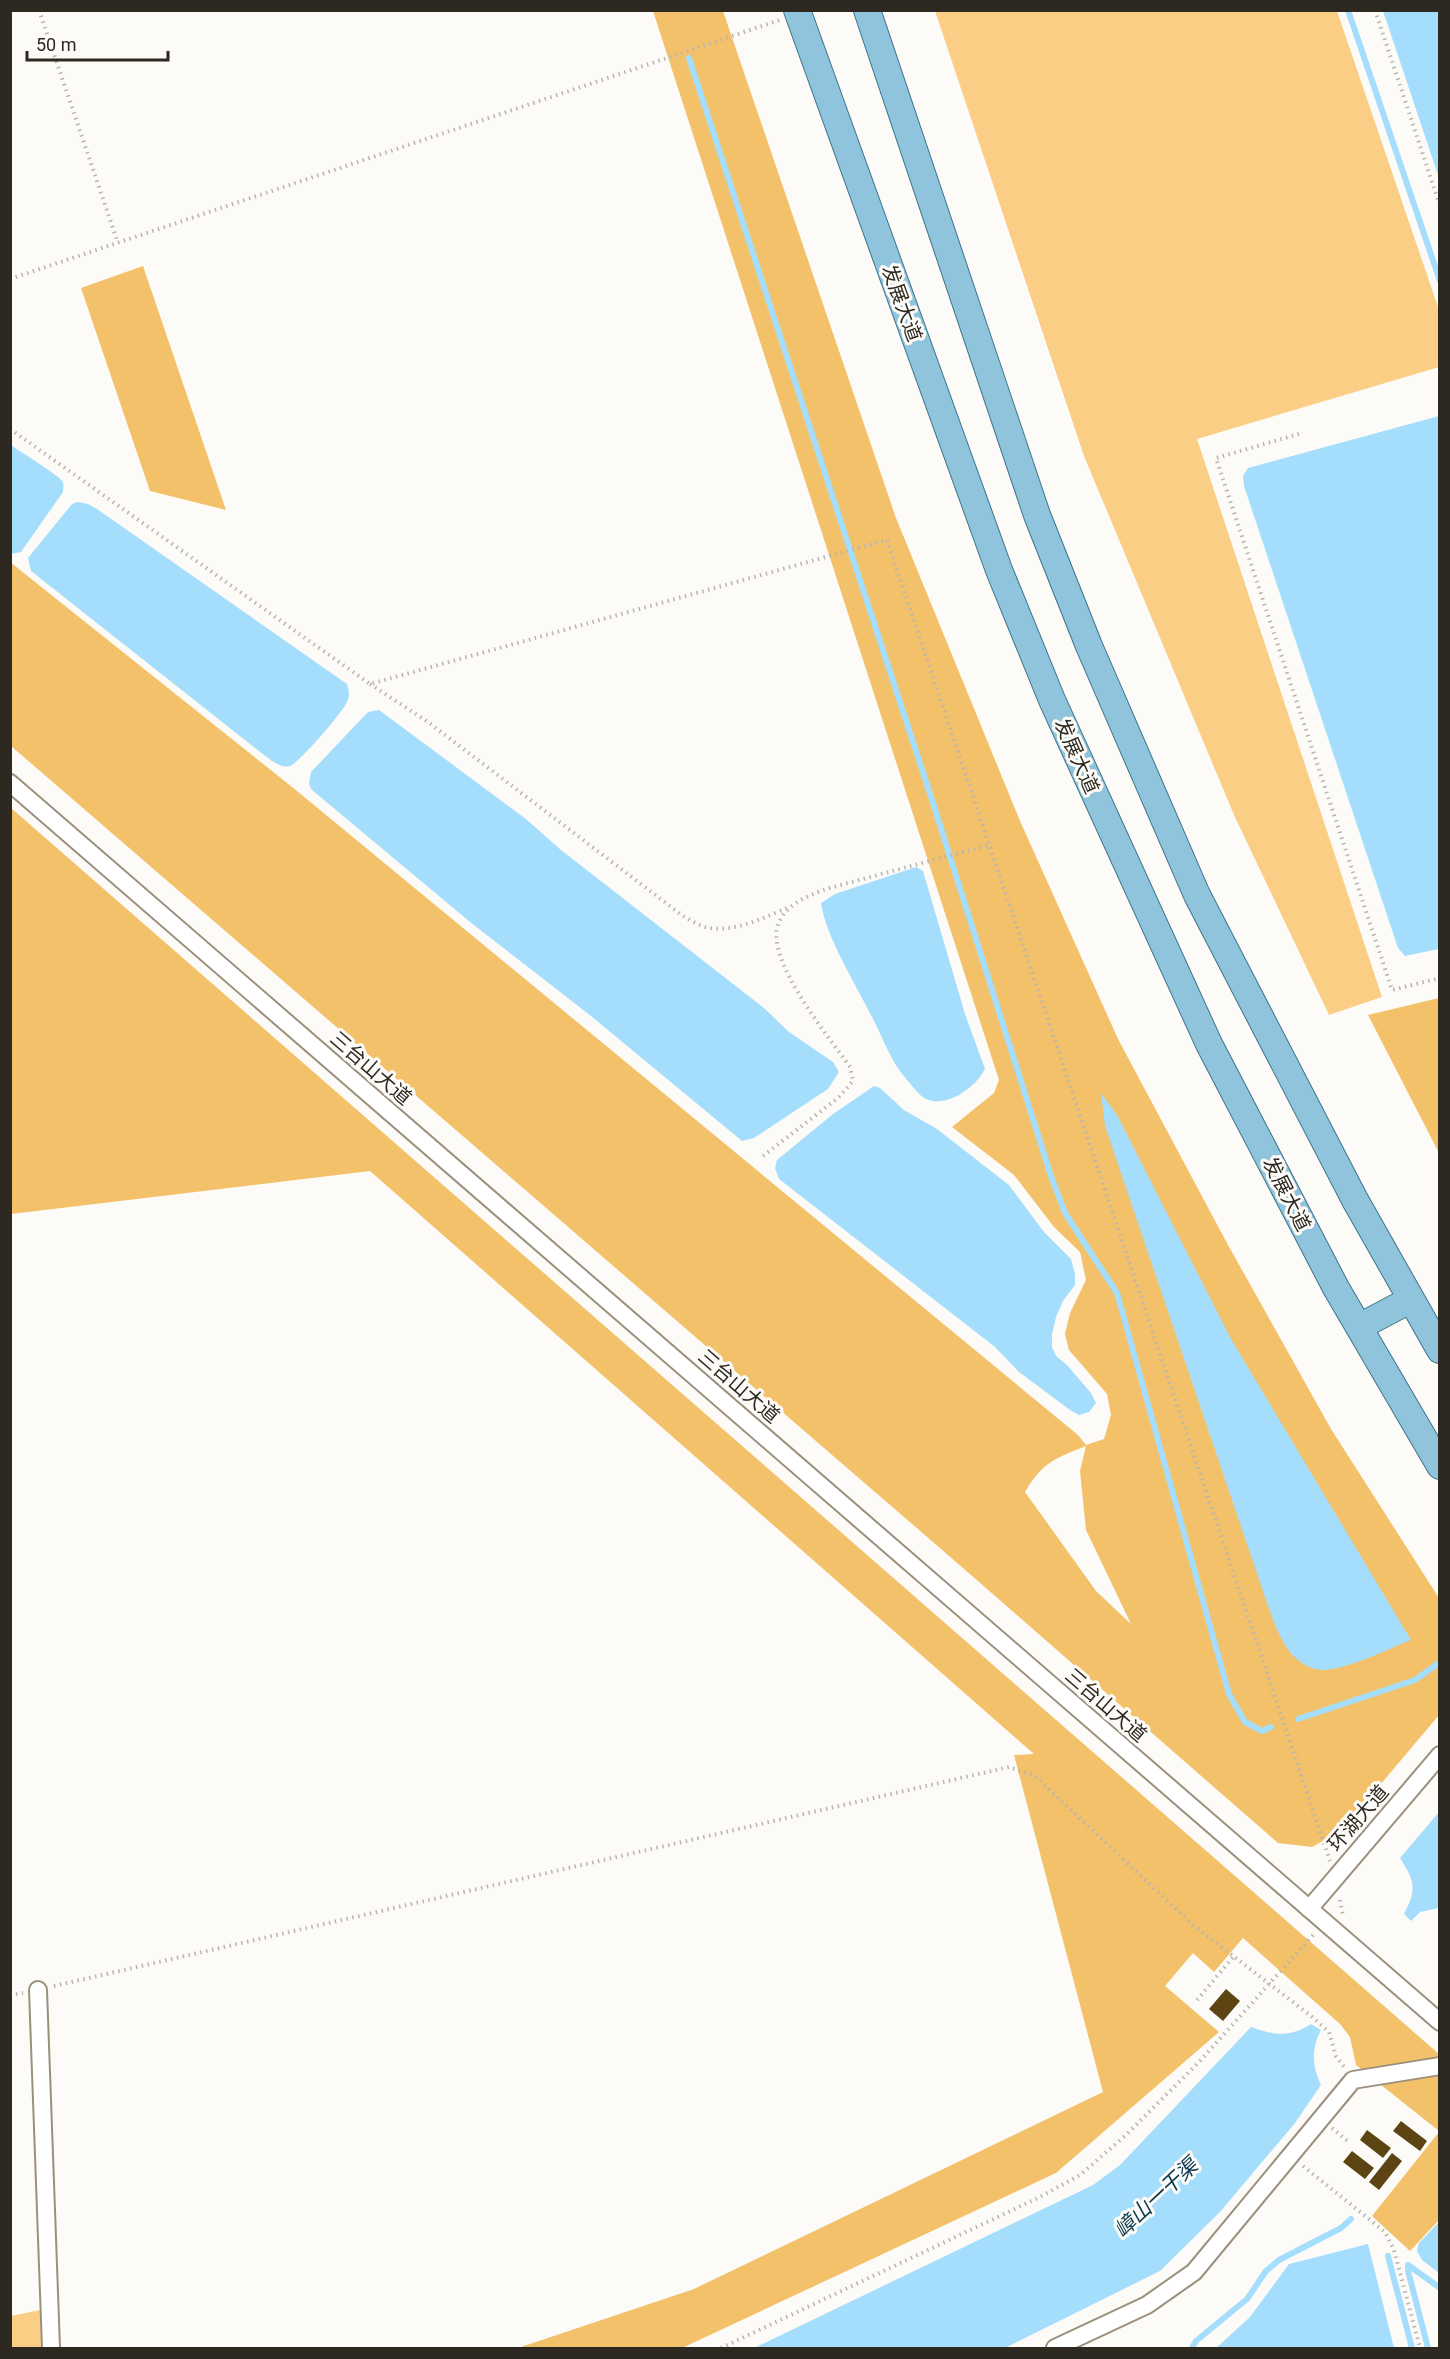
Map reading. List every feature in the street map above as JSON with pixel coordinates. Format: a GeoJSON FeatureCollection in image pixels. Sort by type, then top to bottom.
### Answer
{"type":"FeatureCollection","features":[{"type":"Feature","properties":{"kind":"main road"},"geometry":{"type":"LineString","coordinates":[[867,10],[1038,515],[1089,646],[1197,895],[1300,1098],[1410,1300],[1440,1350]]}},
{"type":"Feature","properties":{"kind":"main road","name":"发展大道"},"geometry":{"type":"LineString","coordinates":[[797,12],[999,570],[1052,700],[1209,1044],[1359,1327],[1440,1466]]}},
{"type":"Feature","properties":{"kind":"main road"},"geometry":{"type":"LineString","coordinates":[[1359,1327],[1410,1300]]}},
{"type":"Feature","properties":{"kind":"street","name":"三台山大道"},"geometry":{"type":"LineString","coordinates":[[10,783],[1440,2022]]}},
{"type":"Feature","properties":{"kind":"street","name":"环湖大道"},"geometry":{"type":"LineString","coordinates":[[1309,1909],[1440,1755]]}},
{"type":"Feature","properties":{"kind":"street"},"geometry":{"type":"LineString","coordinates":[[38,1990],[51,2349]]}},
{"type":"Feature","properties":{"kind":"street"},"geometry":{"type":"LineString","coordinates":[[1055,2349],[1147,2305],[1194,2272],[1353,2080],[1440,2066]]}},
{"type":"Feature","properties":{"kind":"path"},"geometry":{"type":"LineString","coordinates":[[39,10],[118,243]]}},
{"type":"Feature","properties":{"kind":"path"},"geometry":{"type":"LineString","coordinates":[[1375,10],[1440,206]]}},
{"type":"Feature","properties":{"kind":"path"},"geometry":{"type":"LineString","coordinates":[[10,279],[797,12]]}},
{"type":"Feature","properties":{"kind":"path"},"geometry":{"type":"LineString","coordinates":[[10,429],[370,684],[428,722],[683,916],[706,927],[732,927],[754,921],[826,889],[989,845]]}},
{"type":"Feature","properties":{"kind":"path"},"geometry":{"type":"LineString","coordinates":[[1299,434],[1216,458],[1392,990],[1440,978]]}},
{"type":"Feature","properties":{"kind":"path"},"geometry":{"type":"LineString","coordinates":[[370,684],[887,540],[1336,1877],[1348,1943]]}},
{"type":"Feature","properties":{"kind":"path"},"geometry":{"type":"LineString","coordinates":[[763,1156],[838,1098],[853,1081],[850,1067],[786,974],[777,940],[778,923],[790,906]]}},
{"type":"Feature","properties":{"kind":"path"},"geometry":{"type":"LineString","coordinates":[[10,1995],[1009,1767],[1035,1776],[1193,1925],[1329,2032],[1336,2055],[1353,2080]]}},
{"type":"Feature","properties":{"kind":"path"},"geometry":{"type":"LineString","coordinates":[[721,2349],[1040,2198],[1080,2175],[1143,2119],[1200,2061],[1324,1922]]}},
{"type":"Feature","properties":{"kind":"path"},"geometry":{"type":"LineString","coordinates":[[1197,2000],[1234,1956]]}},
{"type":"Feature","properties":{"kind":"path"},"geometry":{"type":"LineString","coordinates":[[1291,2157],[1385,2232],[1394,2250],[1420,2349]]}},
{"type":"Feature","properties":{"kind":"shaded area"},"geometry":{"type":"Polygon","coordinates":[[[653,11],[723,11],[896,518],[1020,821],[1118,1039],[1228,1245],[1331,1429],[1439,1598],[1439,1715],[1348,1823],[1337,1833],[1312,1847],[1278,1843],[11,746],[10,562],[297,791],[1078,1435],[1086,1445],[1104,1439],[1111,1415],[1107,1394],[1069,1350],[1065,1334],[1070,1313],[1086,1280],[1080,1252],[1054,1227],[1014,1175],[952,1127],[994,1093],[999,1080],[653,11]],[[1086,1446],[1050,1463],[1037,1474],[1025,1492],[1096,1591],[1131,1624],[1086,1530],[1080,1471],[1086,1446]]]}},
{"type":"Feature","properties":{"kind":"shaded area"},"geometry":{"type":"Polygon","coordinates":[[[935,11],[1337,11],[1439,310],[1439,367],[1197,439],[1382,997],[1329,1015],[1234,815],[1084,456],[935,11]]]}},
{"type":"Feature","properties":{"kind":"shaded area"},"geometry":{"type":"Polygon","coordinates":[[[143,266],[226,510],[150,491],[81,288],[143,266]]]}},
{"type":"Feature","properties":{"kind":"shaded area"},"geometry":{"type":"Polygon","coordinates":[[[11,808],[1439,2054],[1439,2131],[1356,2065],[1350,2037],[1340,2024],[1243,1938],[1214,1972],[1193,1953],[1165,1986],[1219,2032],[1056,2173],[682,2348],[518,2348],[694,2289],[1103,2092],[1014,1755],[1034,1754],[370,1171],[11,1214],[11,808]]]}},
{"type":"Feature","properties":{"kind":"shaded area"},"geometry":{"type":"Polygon","coordinates":[[[1440,998],[1439,1153],[1368,1015],[1440,998]]]}},
{"type":"Feature","properties":{"kind":"shaded area"},"geometry":{"type":"Polygon","coordinates":[[[1439,2132],[1439,2220],[1410,2251],[1372,2216],[1439,2132]]]}},
{"type":"Feature","properties":{"kind":"shaded area"},"geometry":{"type":"Polygon","coordinates":[[[40,2310],[42,2348],[11,2348],[11,2316],[40,2310]]]}},
{"type":"Feature","properties":{"kind":"water"},"geometry":{"type":"Polygon","coordinates":[[[1383,11],[1439,11],[1439,178],[1383,11]]]}},
{"type":"Feature","properties":{"kind":"water"},"geometry":{"type":"Polygon","coordinates":[[[1439,416],[1439,949],[1405,956],[1398,948],[1244,486],[1243,476],[1248,468],[1439,416]]]}},
{"type":"Feature","properties":{"kind":"water"},"geometry":{"type":"Polygon","coordinates":[[[11,445],[63,482],[63,492],[21,552],[11,554],[11,445]]]}},
{"type":"Feature","properties":{"kind":"water"},"geometry":{"type":"Polygon","coordinates":[[[78,502],[97,509],[347,684],[349,697],[344,707],[295,763],[287,767],[276,764],[31,571],[28,558],[72,504],[78,502]]]}},
{"type":"Feature","properties":{"kind":"water"},"geometry":{"type":"Polygon","coordinates":[[[379,710],[526,819],[561,850],[764,1008],[789,1032],[833,1062],[839,1072],[828,1089],[754,1138],[742,1141],[591,1016],[470,922],[312,790],[309,784],[311,772],[368,712],[379,710]]]}},
{"type":"Feature","properties":{"kind":"water"},"geometry":{"type":"Polygon","coordinates":[[[916,867],[923,871],[965,1014],[985,1069],[968,1089],[951,1099],[942,1101],[924,1098],[895,1064],[843,963],[829,932],[821,903],[835,894],[916,867]]]}},
{"type":"Feature","properties":{"kind":"water"},"geometry":{"type":"Polygon","coordinates":[[[874,1086],[880,1088],[904,1110],[937,1129],[1009,1185],[1044,1232],[1071,1259],[1075,1285],[1063,1301],[1056,1317],[1052,1347],[1056,1356],[1067,1365],[1091,1393],[1096,1403],[1089,1412],[1079,1415],[1070,1410],[1019,1372],[995,1347],[779,1179],[775,1168],[777,1160],[833,1114],[874,1086]]]}},
{"type":"Feature","properties":{"kind":"water"},"geometry":{"type":"Polygon","coordinates":[[[1101,1093],[1117,1115],[1231,1339],[1411,1640],[1355,1663],[1323,1670],[1311,1668],[1301,1662],[1288,1650],[1282,1640],[1267,1603],[1105,1126],[1101,1093]]]}},
{"type":"Feature","properties":{"kind":"water"},"geometry":{"type":"Polygon","coordinates":[[[1439,1812],[1439,1908],[1420,1912],[1411,1921],[1404,1914],[1411,1898],[1411,1880],[1400,1858],[1439,1812]]]}},
{"type":"Feature","properties":{"kind":"water","name":"嶂山一干渠"},"geometry":{"type":"Polygon","coordinates":[[[1311,2024],[1321,2030],[1314,2058],[1321,2085],[1295,2123],[1220,2212],[1160,2271],[1005,2348],[754,2348],[1093,2185],[1120,2165],[1251,2027],[1281,2034],[1296,2032],[1311,2024]]]}},
{"type":"Feature","properties":{"kind":"water"},"geometry":{"type":"Polygon","coordinates":[[[1439,2222],[1439,2273],[1422,2260],[1417,2251],[1419,2243],[1439,2222]]]}},
{"type":"Feature","properties":{"kind":"water"},"geometry":{"type":"Polygon","coordinates":[[[1368,2244],[1394,2348],[1216,2348],[1250,2317],[1289,2264],[1368,2244]]]}},
{"type":"Feature","properties":{"kind":"building"},"geometry":{"type":"Polygon","coordinates":[[[1226,1989],[1240,2001],[1223,2021],[1209,2009],[1226,1989]]]}},
{"type":"Feature","properties":{"kind":"building"},"geometry":{"type":"Polygon","coordinates":[[[1401,2121],[1427,2141],[1420,2151],[1393,2131],[1401,2121]]]}},
{"type":"Feature","properties":{"kind":"building"},"geometry":{"type":"Polygon","coordinates":[[[1367,2130],[1391,2148],[1383,2158],[1360,2140],[1367,2130]]]}},
{"type":"Feature","properties":{"kind":"building"},"geometry":{"type":"Polygon","coordinates":[[[1352,2151],[1374,2168],[1365,2179],[1343,2162],[1352,2151]]]}},
{"type":"Feature","properties":{"kind":"building"},"geometry":{"type":"Polygon","coordinates":[[[1392,2153],[1402,2161],[1379,2190],[1369,2182],[1392,2153]]]}},
{"type":"Feature","properties":{"kind":"waterway"},"geometry":{"type":"LineString","coordinates":[[1348,10],[1440,281]]}},
{"type":"Feature","properties":{"kind":"waterway"},"geometry":{"type":"LineString","coordinates":[[689,58],[933,803],[1051,1176],[1065,1213],[1117,1293],[1229,1694],[1245,1722],[1262,1731],[1271,1727]]}},
{"type":"Feature","properties":{"kind":"waterway"},"geometry":{"type":"LineString","coordinates":[[1298,1719],[1415,1680],[1440,1662]]}},
{"type":"Feature","properties":{"kind":"waterway"},"geometry":{"type":"LineString","coordinates":[[1192,2348],[1196,2341],[1247,2299],[1266,2271],[1279,2260],[1341,2228],[1351,2219]]}},
{"type":"Feature","properties":{"kind":"waterway"},"geometry":{"type":"LineString","coordinates":[[1388,2256],[1412,2348]]}},
{"type":"Feature","properties":{"kind":"waterway"},"geometry":{"type":"LineString","coordinates":[[1428,2348],[1408,2265],[1440,2288]]}}]}
